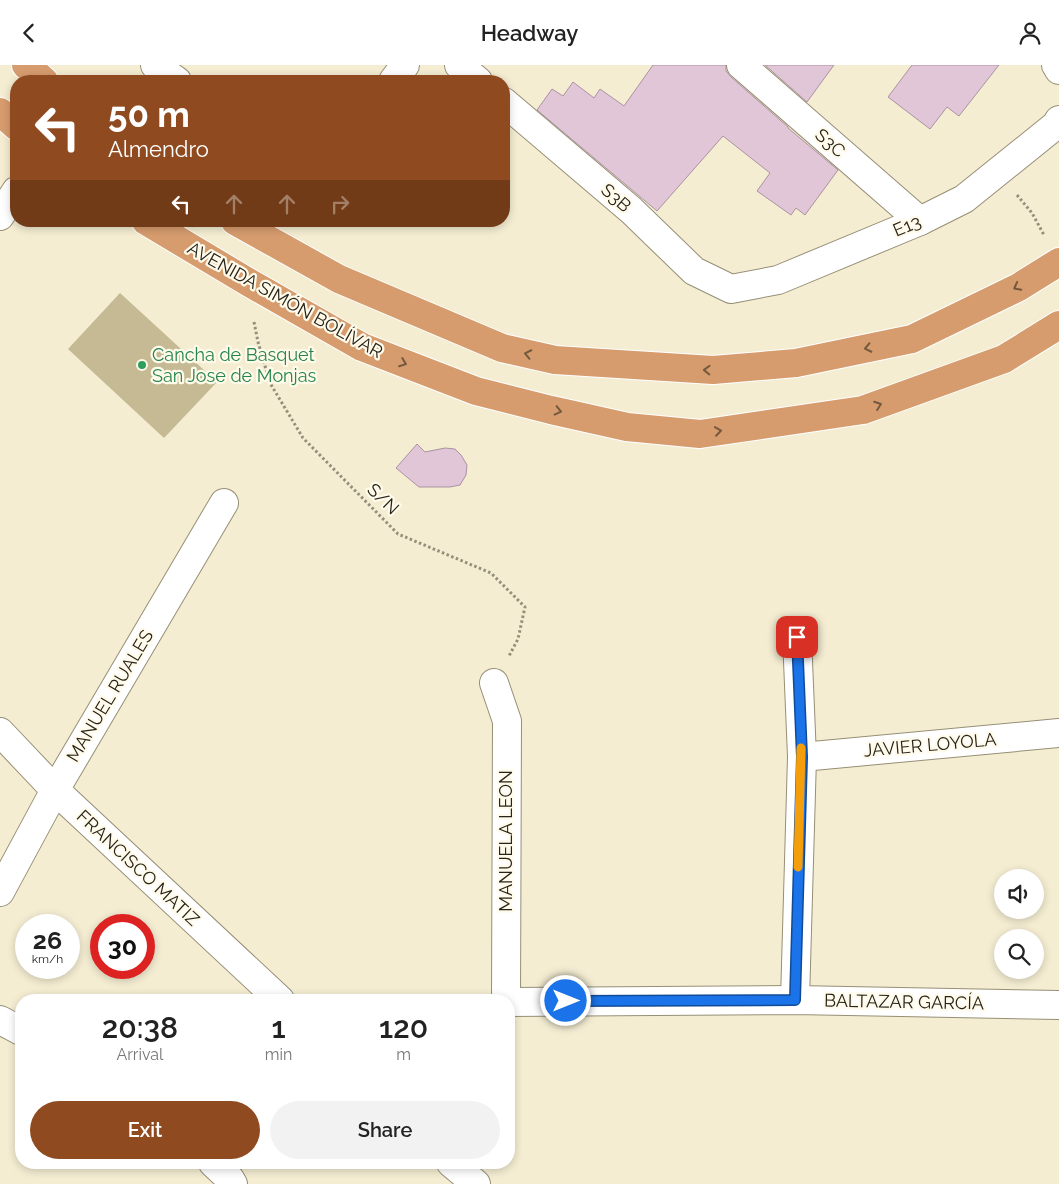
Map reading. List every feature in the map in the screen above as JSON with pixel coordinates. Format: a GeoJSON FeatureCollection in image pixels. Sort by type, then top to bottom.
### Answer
{"type":"FeatureCollection","features":[{"type":"Feature","properties":{"kind":"highway"},"geometry":{"type":"LineString","coordinates":[[26,65],[37,75]]}},
{"type":"Feature","properties":{"kind":"highway"},"geometry":{"type":"LineString","coordinates":[[0,112],[10,121]]}},
{"type":"Feature","properties":{"kind":"highway","name":"AVENIDA SIMÓN BOLÍVAR"},"geometry":{"type":"LineString","coordinates":[[156,227],[362,347],[476,391],[627,427],[700,434],[863,410],[1004,359],[1059,325]]}},
{"type":"Feature","properties":{"kind":"highway"},"geometry":{"type":"LineString","coordinates":[[245,227],[339,279],[502,349],[555,360],[713,371],[796,363],[912,339],[1020,287],[1059,262]]}},
{"type":"Feature","properties":{"kind":"street"},"geometry":{"type":"LineString","coordinates":[[155,65],[169,75]]}},
{"type":"Feature","properties":{"kind":"street"},"geometry":{"type":"LineString","coordinates":[[459,65],[471,75]]}},
{"type":"Feature","properties":{"kind":"street","name":"S3C"},"geometry":{"type":"LineString","coordinates":[[741,65],[920,221]]}},
{"type":"Feature","properties":{"kind":"street","name":"S3B"},"geometry":{"type":"LineString","coordinates":[[510,107],[632,210],[694,271],[731,289]]}},
{"type":"Feature","properties":{"kind":"street","name":"E13"},"geometry":{"type":"LineString","coordinates":[[731,289],[778,280],[920,221],[964,199],[1056,125],[1059,120]]}},
{"type":"Feature","properties":{"kind":"street"},"geometry":{"type":"LineString","coordinates":[[0,216],[10,200]]}},
{"type":"Feature","properties":{"kind":"street","name":"MANUEL RUALES"},"geometry":{"type":"LineString","coordinates":[[0,892],[55,789],[224,503]]}},
{"type":"Feature","properties":{"kind":"street"},"geometry":{"type":"LineString","coordinates":[[795,1000],[802,757],[797,637]]}},
{"type":"Feature","properties":{"kind":"street","name":"MANUELA LEON"},"geometry":{"type":"LineString","coordinates":[[494,683],[507,721],[507,994]]}},
{"type":"Feature","properties":{"kind":"street","name":"FRANCISCO MATIZ"},"geometry":{"type":"LineString","coordinates":[[0,732],[55,789],[274,994]]}},
{"type":"Feature","properties":{"kind":"street","name":"JAVIER LOYOLA"},"geometry":{"type":"LineString","coordinates":[[802,757],[1059,733]]}},
{"type":"Feature","properties":{"kind":"street","name":"BALTAZAR GARCÍA"},"geometry":{"type":"LineString","coordinates":[[515,1001],[795,1000],[1059,1005]]}},
{"type":"Feature","properties":{"kind":"street"},"geometry":{"type":"LineString","coordinates":[[0,1020],[15,1028]]}},
{"type":"Feature","properties":{"kind":"street"},"geometry":{"type":"LineString","coordinates":[[220,1169],[234,1184]]}},
{"type":"Feature","properties":{"kind":"street"},"geometry":{"type":"LineString","coordinates":[[458,1169],[476,1184]]}},
{"type":"Feature","properties":{"kind":"path"},"geometry":{"type":"LineString","coordinates":[[1019,197],[1032,213]]}},
{"type":"Feature","properties":{"kind":"path","name":"S/N"},"geometry":{"type":"LineString","coordinates":[[248,282],[258,342],[270,383],[303,438],[398,534],[491,573],[525,607],[518,639],[494,683]]}},
{"type":"Feature","properties":{"kind":"shaded area","name":"Cancha de Basquet San Jose de Monjas"},"geometry":{"type":"Polygon","coordinates":[[[120,293],[217,382],[164,438],[68,349],[120,293]]]}},
{"type":"Feature","properties":{"kind":"building"},"geometry":{"type":"Polygon","coordinates":[[[653,65],[726,65],[726,71],[731,77],[838,170],[805,215],[796,208],[791,215],[757,191],[770,173],[723,136],[657,211],[537,110],[552,89],[563,96],[573,82],[594,98],[600,89],[624,106],[653,65]]]}},
{"type":"Feature","properties":{"kind":"building"},"geometry":{"type":"Polygon","coordinates":[[[765,65],[834,65],[807,102],[765,65]]]}},
{"type":"Feature","properties":{"kind":"building"},"geometry":{"type":"Polygon","coordinates":[[[912,65],[999,65],[959,116],[947,107],[930,129],[888,97],[912,65]]]}},
{"type":"Feature","properties":{"kind":"building"},"geometry":{"type":"Polygon","coordinates":[[[417,444],[425,452],[445,448],[455,449],[467,465],[466,475],[460,485],[450,487],[419,487],[396,468],[417,444]]]}},
{"type":"Feature","properties":{"kind":"slow traffic"},"geometry":{"type":"LineString","coordinates":[[798,867],[801,748]]}},
{"type":"Feature","properties":{"kind":"place","name":"Cancha de Basquet San Jose de Monjas"},"geometry":{"type":"Point","coordinates":[142,365]}},
{"type":"Feature","properties":{"kind":"route"},"geometry":{"type":"LineString","coordinates":[[566,1001],[795,1000],[802,757],[797,637]]}}]}
